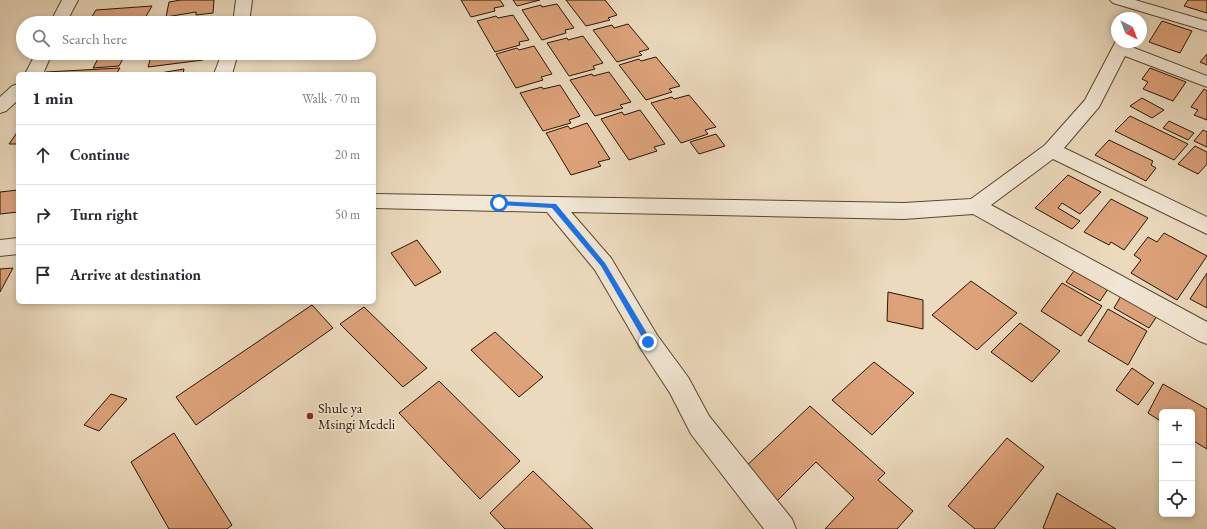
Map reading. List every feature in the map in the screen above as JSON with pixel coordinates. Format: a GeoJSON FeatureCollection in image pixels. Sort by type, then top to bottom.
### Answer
{"type":"FeatureCollection","features":[{"type":"Feature","properties":{"kind":"street"},"geometry":{"type":"LineString","coordinates":[[62,16],[70,0]]}},
{"type":"Feature","properties":{"kind":"street"},"geometry":{"type":"LineString","coordinates":[[242,16],[244,0]]}},
{"type":"Feature","properties":{"kind":"street"},"geometry":{"type":"LineString","coordinates":[[1118,0],[1132,8],[1207,26]]}},
{"type":"Feature","properties":{"kind":"street"},"geometry":{"type":"LineString","coordinates":[[376,201],[554,206],[904,211],[976,206],[1052,150],[1093,103],[1120,48]]}},
{"type":"Feature","properties":{"kind":"street"},"geometry":{"type":"LineString","coordinates":[[1129,48],[1207,82]]}},
{"type":"Feature","properties":{"kind":"street"},"geometry":{"type":"LineString","coordinates":[[35,72],[41,60]]}},
{"type":"Feature","properties":{"kind":"street"},"geometry":{"type":"LineString","coordinates":[[224,72],[228,60]]}},
{"type":"Feature","properties":{"kind":"street"},"geometry":{"type":"LineString","coordinates":[[0,107],[16,92]]}},
{"type":"Feature","properties":{"kind":"street"},"geometry":{"type":"LineString","coordinates":[[1052,150],[1207,226]]}},
{"type":"Feature","properties":{"kind":"street"},"geometry":{"type":"LineString","coordinates":[[554,206],[603,264],[648,342],[679,385],[700,425],[782,529]]}},
{"type":"Feature","properties":{"kind":"street"},"geometry":{"type":"LineString","coordinates":[[976,206],[1207,334]]}},
{"type":"Feature","properties":{"kind":"street"},"geometry":{"type":"LineString","coordinates":[[0,248],[16,246]]}},
{"type":"Feature","properties":{"kind":"building"},"geometry":{"type":"Polygon","coordinates":[[[181,0],[214,0],[213,13],[196,15],[196,12],[166,16],[169,2],[181,0]]]}},
{"type":"Feature","properties":{"kind":"building"},"geometry":{"type":"Polygon","coordinates":[[[461,0],[500,0],[504,6],[494,8],[495,11],[471,17],[461,0]]]}},
{"type":"Feature","properties":{"kind":"building"},"geometry":{"type":"Polygon","coordinates":[[[513,0],[540,0],[517,6],[513,0]]]}},
{"type":"Feature","properties":{"kind":"building"},"geometry":{"type":"Polygon","coordinates":[[[566,0],[605,0],[617,15],[608,18],[610,20],[586,26],[566,0]]]}},
{"type":"Feature","properties":{"kind":"building"},"geometry":{"type":"Polygon","coordinates":[[[1188,0],[1207,0],[1207,13],[1184,6],[1188,0]]]}},
{"type":"Feature","properties":{"kind":"building"},"geometry":{"type":"Polygon","coordinates":[[[557,4],[574,28],[565,30],[566,33],[542,40],[522,10],[541,5],[542,7],[557,4]]]}},
{"type":"Feature","properties":{"kind":"building"},"geometry":{"type":"Polygon","coordinates":[[[152,6],[146,16],[92,16],[96,10],[152,6]]]}},
{"type":"Feature","properties":{"kind":"building"},"geometry":{"type":"Polygon","coordinates":[[[513,15],[529,40],[519,42],[520,45],[495,52],[477,21],[496,16],[498,18],[513,15]]]}},
{"type":"Feature","properties":{"kind":"building"},"geometry":{"type":"Polygon","coordinates":[[[1162,21],[1192,31],[1180,53],[1149,42],[1162,21]]]}},
{"type":"Feature","properties":{"kind":"building"},"geometry":{"type":"Polygon","coordinates":[[[628,24],[649,49],[639,52],[642,55],[617,62],[593,30],[612,25],[614,28],[628,24]]]}},
{"type":"Feature","properties":{"kind":"building"},"geometry":{"type":"Polygon","coordinates":[[[583,36],[603,63],[593,66],[595,69],[569,76],[547,43],[583,36]]]}},
{"type":"Feature","properties":{"kind":"building"},"geometry":{"type":"Polygon","coordinates":[[[534,46],[552,74],[541,77],[543,80],[516,88],[496,54],[517,48],[519,50],[534,46]]]}},
{"type":"Feature","properties":{"kind":"building"},"geometry":{"type":"Polygon","coordinates":[[[1207,54],[1207,65],[1200,62],[1207,54]]]}},
{"type":"Feature","properties":{"kind":"building"},"geometry":{"type":"Polygon","coordinates":[[[656,57],[680,86],[669,89],[672,92],[646,100],[619,65],[639,59],[641,61],[656,57]]]}},
{"type":"Feature","properties":{"kind":"building"},"geometry":{"type":"Polygon","coordinates":[[[97,60],[122,60],[119,66],[93,68],[97,60]]]}},
{"type":"Feature","properties":{"kind":"building"},"geometry":{"type":"Polygon","coordinates":[[[150,60],[203,60],[148,67],[150,60]]]}},
{"type":"Feature","properties":{"kind":"building"},"geometry":{"type":"Polygon","coordinates":[[[120,68],[117,72],[46,72],[120,68]]]}},
{"type":"Feature","properties":{"kind":"building"},"geometry":{"type":"Polygon","coordinates":[[[1150,68],[1186,82],[1173,101],[1143,89],[1148,82],[1142,79],[1150,68]]]}},
{"type":"Feature","properties":{"kind":"building"},"geometry":{"type":"Polygon","coordinates":[[[184,69],[183,72],[166,72],[184,69]]]}},
{"type":"Feature","properties":{"kind":"building"},"geometry":{"type":"Polygon","coordinates":[[[609,72],[631,102],[620,105],[623,108],[595,116],[570,80],[592,74],[593,76],[609,72]]]}},
{"type":"Feature","properties":{"kind":"building"},"geometry":{"type":"Polygon","coordinates":[[[560,85],[580,116],[569,120],[571,123],[543,131],[520,93],[542,87],[543,89],[560,85]]]}},
{"type":"Feature","properties":{"kind":"building"},"geometry":{"type":"Polygon","coordinates":[[[1204,89],[1207,91],[1207,120],[1194,115],[1198,110],[1191,107],[1204,89]]]}},
{"type":"Feature","properties":{"kind":"building"},"geometry":{"type":"Polygon","coordinates":[[[689,95],[716,127],[705,130],[708,134],[681,143],[651,103],[672,97],[674,99],[689,95]]]}},
{"type":"Feature","properties":{"kind":"building"},"geometry":{"type":"Polygon","coordinates":[[[1142,98],[1164,110],[1152,118],[1130,106],[1142,98]]]}},
{"type":"Feature","properties":{"kind":"building"},"geometry":{"type":"Polygon","coordinates":[[[640,110],[665,144],[654,147],[657,151],[629,160],[601,119],[622,112],[624,115],[640,110]]]}},
{"type":"Feature","properties":{"kind":"building"},"geometry":{"type":"Polygon","coordinates":[[[1130,116],[1188,144],[1174,160],[1115,131],[1130,116]]]}},
{"type":"Feature","properties":{"kind":"building"},"geometry":{"type":"Polygon","coordinates":[[[1169,121],[1194,133],[1188,140],[1163,128],[1169,121]]]}},
{"type":"Feature","properties":{"kind":"building"},"geometry":{"type":"Polygon","coordinates":[[[587,123],[610,159],[598,162],[601,166],[571,175],[546,133],[568,126],[570,129],[587,123]]]}},
{"type":"Feature","properties":{"kind":"building"},"geometry":{"type":"Polygon","coordinates":[[[1203,130],[1207,132],[1207,147],[1194,141],[1203,130]]]}},
{"type":"Feature","properties":{"kind":"building"},"geometry":{"type":"Polygon","coordinates":[[[16,134],[16,144],[9,144],[16,134]]]}},
{"type":"Feature","properties":{"kind":"building"},"geometry":{"type":"Polygon","coordinates":[[[716,134],[725,146],[699,154],[690,142],[716,134]]]}},
{"type":"Feature","properties":{"kind":"building"},"geometry":{"type":"Polygon","coordinates":[[[1109,140],[1153,161],[1151,165],[1156,168],[1146,181],[1095,155],[1109,140]]]}},
{"type":"Feature","properties":{"kind":"building"},"geometry":{"type":"Polygon","coordinates":[[[1195,146],[1207,152],[1207,164],[1198,174],[1178,164],[1195,146]]]}},
{"type":"Feature","properties":{"kind":"building"},"geometry":{"type":"Polygon","coordinates":[[[1068,175],[1101,192],[1080,214],[1062,203],[1058,208],[1080,221],[1072,229],[1035,208],[1068,175]]]}},
{"type":"Feature","properties":{"kind":"building"},"geometry":{"type":"Polygon","coordinates":[[[16,190],[16,212],[0,214],[0,192],[16,190]]]}},
{"type":"Feature","properties":{"kind":"building"},"geometry":{"type":"Polygon","coordinates":[[[1111,199],[1148,218],[1124,250],[1111,242],[1109,245],[1084,232],[1111,199]]]}},
{"type":"Feature","properties":{"kind":"building"},"geometry":{"type":"Polygon","coordinates":[[[1164,233],[1207,256],[1177,300],[1131,273],[1141,260],[1134,255],[1148,237],[1157,242],[1164,233]]]}},
{"type":"Feature","properties":{"kind":"building"},"geometry":{"type":"Polygon","coordinates":[[[417,240],[441,272],[415,286],[391,253],[417,240]]]}},
{"type":"Feature","properties":{"kind":"building"},"geometry":{"type":"Polygon","coordinates":[[[13,268],[0,292],[0,269],[13,268]]]}},
{"type":"Feature","properties":{"kind":"building"},"geometry":{"type":"Polygon","coordinates":[[[1074,271],[1108,289],[1100,301],[1066,282],[1074,271]]]}},
{"type":"Feature","properties":{"kind":"building"},"geometry":{"type":"Polygon","coordinates":[[[1207,273],[1207,308],[1190,299],[1207,273]]]}},
{"type":"Feature","properties":{"kind":"building"},"geometry":{"type":"Polygon","coordinates":[[[971,281],[1017,313],[977,350],[932,315],[971,281]]]}},
{"type":"Feature","properties":{"kind":"building"},"geometry":{"type":"Polygon","coordinates":[[[1062,283],[1102,306],[1081,336],[1041,311],[1062,283]]]}},
{"type":"Feature","properties":{"kind":"building"},"geometry":{"type":"Polygon","coordinates":[[[888,292],[923,300],[923,329],[887,321],[888,292]]]}},
{"type":"Feature","properties":{"kind":"building"},"geometry":{"type":"Polygon","coordinates":[[[1121,296],[1157,316],[1149,328],[1114,308],[1121,296]]]}},
{"type":"Feature","properties":{"kind":"building"},"geometry":{"type":"Polygon","coordinates":[[[312,305],[333,328],[196,425],[176,397],[312,305]]]}},
{"type":"Feature","properties":{"kind":"building"},"geometry":{"type":"Polygon","coordinates":[[[364,307],[427,368],[403,387],[340,324],[364,307]]]}},
{"type":"Feature","properties":{"kind":"building"},"geometry":{"type":"Polygon","coordinates":[[[1108,309],[1147,331],[1128,365],[1088,341],[1108,309]]]}},
{"type":"Feature","properties":{"kind":"building"},"geometry":{"type":"Polygon","coordinates":[[[1020,323],[1060,351],[1032,382],[991,352],[1020,323]]]}},
{"type":"Feature","properties":{"kind":"building"},"geometry":{"type":"Polygon","coordinates":[[[495,332],[543,377],[519,397],[471,350],[495,332]]]}},
{"type":"Feature","properties":{"kind":"building"},"geometry":{"type":"Polygon","coordinates":[[[874,362],[914,393],[872,435],[832,400],[874,362]]]}},
{"type":"Feature","properties":{"kind":"building"},"geometry":{"type":"Polygon","coordinates":[[[1132,368],[1154,383],[1138,405],[1116,390],[1132,368]]]}},
{"type":"Feature","properties":{"kind":"building"},"geometry":{"type":"Polygon","coordinates":[[[439,381],[520,461],[480,499],[399,413],[439,381]]]}},
{"type":"Feature","properties":{"kind":"building"},"geometry":{"type":"Polygon","coordinates":[[[1163,384],[1207,409],[1207,449],[1195,442],[1195,409],[1159,409],[1159,420],[1148,413],[1163,384]]]}},
{"type":"Feature","properties":{"kind":"building"},"geometry":{"type":"Polygon","coordinates":[[[111,394],[127,399],[99,431],[84,425],[111,394]]]}},
{"type":"Feature","properties":{"kind":"building"},"geometry":{"type":"Polygon","coordinates":[[[810,406],[885,473],[878,480],[913,511],[897,529],[825,529],[854,498],[816,462],[775,503],[742,470],[810,406]]]}},
{"type":"Feature","properties":{"kind":"building"},"geometry":{"type":"Polygon","coordinates":[[[174,433],[232,525],[227,529],[169,529],[131,462],[174,433]]]}},
{"type":"Feature","properties":{"kind":"building"},"geometry":{"type":"Polygon","coordinates":[[[1007,438],[1044,467],[994,529],[975,529],[948,506],[1007,438]]]}},
{"type":"Feature","properties":{"kind":"building"},"geometry":{"type":"Polygon","coordinates":[[[533,471],[593,529],[505,529],[490,513],[533,471]]]}},
{"type":"Feature","properties":{"kind":"building"},"geometry":{"type":"Polygon","coordinates":[[[1057,493],[1116,529],[1043,528],[1057,493]]]}},
{"type":"Feature","properties":{"kind":"place","name":"Shule ya Msingi Medeli"},"geometry":{"type":"Point","coordinates":[310,416]}},
{"type":"Feature","properties":{"kind":"route"},"geometry":{"type":"LineString","coordinates":[[499,203],[554,206],[603,264],[648,342]]}}]}
